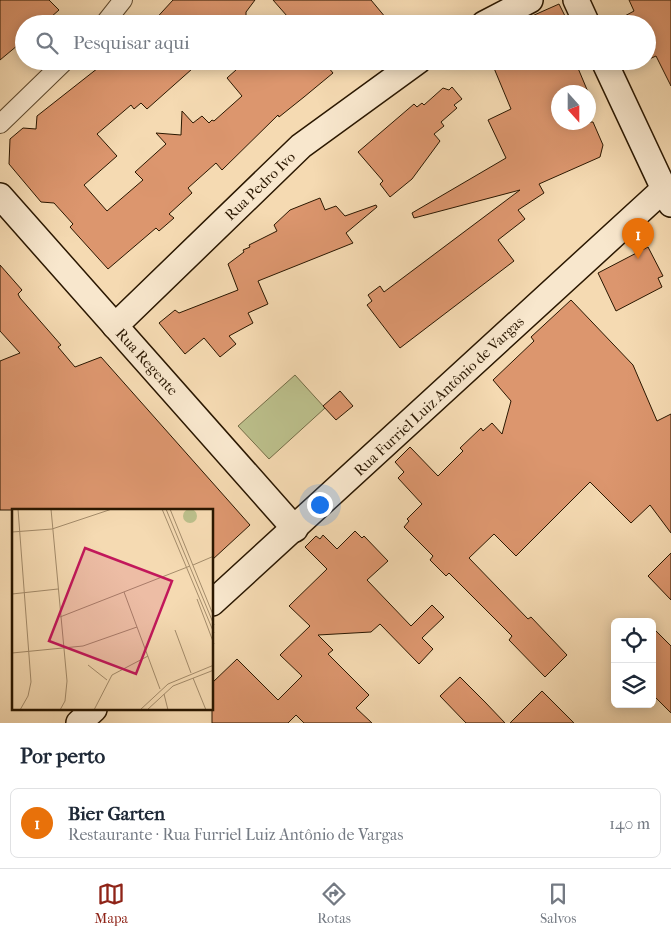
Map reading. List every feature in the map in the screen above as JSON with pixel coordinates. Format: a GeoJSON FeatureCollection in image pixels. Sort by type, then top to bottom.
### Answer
{"type":"FeatureCollection","features":[{"type":"Feature","properties":{"kind":"street"},"geometry":{"type":"LineString","coordinates":[[111,15],[123,0]]}},
{"type":"Feature","properties":{"kind":"street"},"geometry":{"type":"LineString","coordinates":[[501,15],[530,0]]}},
{"type":"Feature","properties":{"kind":"street"},"geometry":{"type":"LineString","coordinates":[[576,0],[583,15]]}},
{"type":"Feature","properties":{"kind":"street"},"geometry":{"type":"LineString","coordinates":[[0,124],[56,70]]}},
{"type":"Feature","properties":{"kind":"street","name":"Rua Pedro Ivo"},"geometry":{"type":"LineString","coordinates":[[115,326],[302,146],[406,70]]}},
{"type":"Feature","properties":{"kind":"street"},"geometry":{"type":"LineString","coordinates":[[608,70],[668,197]]}},
{"type":"Feature","properties":{"kind":"street","name":"Rua Regente"},"geometry":{"type":"LineString","coordinates":[[0,196],[295,529]]}},
{"type":"Feature","properties":{"kind":"street","name":"Rua Furriel Luiz Antônio de Vargas"},"geometry":{"type":"LineString","coordinates":[[214,601],[668,197]]}},
{"type":"Feature","properties":{"kind":"street"},"geometry":{"type":"LineString","coordinates":[[79,723],[93,710]]}},
{"type":"Feature","properties":{"kind":"green space"},"geometry":{"type":"Polygon","coordinates":[[[295,375],[325,408],[269,459],[238,426],[295,375]]]}},
{"type":"Feature","properties":{"kind":"building"},"geometry":{"type":"Polygon","coordinates":[[[0,0],[49,0],[59,10],[53,15],[15,15],[15,48],[0,60],[0,0]]]}},
{"type":"Feature","properties":{"kind":"building"},"geometry":{"type":"Polygon","coordinates":[[[173,0],[255,0],[246,12],[246,15],[159,15],[173,0]]]}},
{"type":"Feature","properties":{"kind":"building"},"geometry":{"type":"Polygon","coordinates":[[[273,0],[371,0],[384,15],[286,15],[273,0]]]}},
{"type":"Feature","properties":{"kind":"building"},"geometry":{"type":"Polygon","coordinates":[[[629,0],[671,0],[671,86],[656,56],[656,15],[627,15],[634,11],[629,0]]]}},
{"type":"Feature","properties":{"kind":"building"},"geometry":{"type":"Polygon","coordinates":[[[559,4],[564,15],[534,15],[559,4]]]}},
{"type":"Feature","properties":{"kind":"building"},"geometry":{"type":"Polygon","coordinates":[[[95,70],[191,70],[147,109],[141,103],[134,109],[131,105],[97,134],[117,156],[84,185],[107,211],[143,180],[135,172],[166,144],[156,133],[181,135],[182,111],[193,123],[202,116],[209,123],[212,120],[214,121],[242,96],[227,78],[236,70],[330,70],[333,73],[279,117],[278,115],[222,170],[216,163],[188,188],[192,193],[169,214],[174,218],[159,231],[156,228],[108,269],[70,227],[73,224],[54,203],[41,202],[9,164],[10,139],[23,128],[36,129],[37,116],[95,70]]]}},
{"type":"Feature","properties":{"kind":"building"},"geometry":{"type":"Polygon","coordinates":[[[495,70],[579,70],[585,85],[551,85],[551,130],[596,129],[603,145],[600,157],[539,184],[544,193],[518,210],[525,219],[498,240],[514,261],[400,348],[367,305],[372,301],[368,295],[380,286],[384,292],[520,190],[414,218],[412,213],[506,158],[488,120],[511,109],[495,70]]]}},
{"type":"Feature","properties":{"kind":"building"},"geometry":{"type":"Polygon","coordinates":[[[452,87],[462,99],[454,105],[457,108],[441,122],[444,126],[434,134],[440,141],[412,179],[390,197],[380,184],[383,181],[358,152],[414,104],[417,107],[422,103],[424,105],[443,88],[449,90],[452,87]]]}},
{"type":"Feature","properties":{"kind":"building"},"geometry":{"type":"Polygon","coordinates":[[[320,198],[325,210],[336,206],[345,216],[376,205],[377,207],[346,233],[353,243],[258,281],[268,304],[248,313],[253,323],[229,336],[236,344],[220,357],[204,338],[185,354],[159,323],[175,310],[179,313],[238,290],[228,264],[244,252],[243,250],[250,247],[249,245],[277,231],[274,225],[290,210],[320,198]]]}},
{"type":"Feature","properties":{"kind":"building"},"geometry":{"type":"Polygon","coordinates":[[[648,247],[663,276],[658,278],[662,287],[616,311],[598,273],[648,247]]]}},
{"type":"Feature","properties":{"kind":"building"},"geometry":{"type":"Polygon","coordinates":[[[0,265],[22,290],[18,294],[20,298],[61,345],[58,347],[75,367],[101,357],[250,525],[214,558],[214,509],[0,510],[0,361],[20,353],[0,331],[0,265]]]}},
{"type":"Feature","properties":{"kind":"building"},"geometry":{"type":"Polygon","coordinates":[[[571,300],[633,365],[657,421],[671,414],[671,533],[650,505],[631,523],[590,482],[516,556],[494,534],[469,558],[528,619],[531,617],[567,655],[545,677],[509,640],[512,636],[449,573],[446,576],[430,560],[433,556],[404,527],[409,521],[407,519],[422,504],[398,478],[404,472],[395,462],[410,447],[438,476],[463,451],[460,448],[481,428],[483,431],[492,423],[502,434],[511,401],[493,380],[534,341],[531,337],[571,300]]]}},
{"type":"Feature","properties":{"kind":"building"},"geometry":{"type":"Polygon","coordinates":[[[340,391],[353,406],[336,420],[323,406],[340,391]]]}},
{"type":"Feature","properties":{"kind":"building"},"geometry":{"type":"Polygon","coordinates":[[[355,531],[362,538],[364,536],[388,561],[367,580],[411,626],[432,605],[444,617],[422,638],[433,649],[419,664],[380,624],[371,632],[318,635],[333,650],[328,654],[369,695],[356,708],[372,723],[304,723],[296,715],[288,723],[212,723],[214,681],[237,659],[278,700],[302,676],[280,655],[310,626],[289,606],[327,569],[305,547],[316,536],[320,539],[323,535],[337,549],[355,531]]]}},
{"type":"Feature","properties":{"kind":"building"},"geometry":{"type":"Polygon","coordinates":[[[671,553],[671,600],[648,576],[671,553]]]}},
{"type":"Feature","properties":{"kind":"building"},"geometry":{"type":"Polygon","coordinates":[[[656,631],[671,646],[671,713],[656,698],[656,631]]]}},
{"type":"Feature","properties":{"kind":"building"},"geometry":{"type":"Polygon","coordinates":[[[460,677],[505,723],[466,723],[440,696],[460,677]]]}},
{"type":"Feature","properties":{"kind":"building"},"geometry":{"type":"Polygon","coordinates":[[[542,691],[574,723],[510,723],[542,691]]]}},
{"type":"Feature","properties":{"kind":"place","name":"Bier Garten"},"geometry":{"type":"Point","coordinates":[638,259]}}]}
